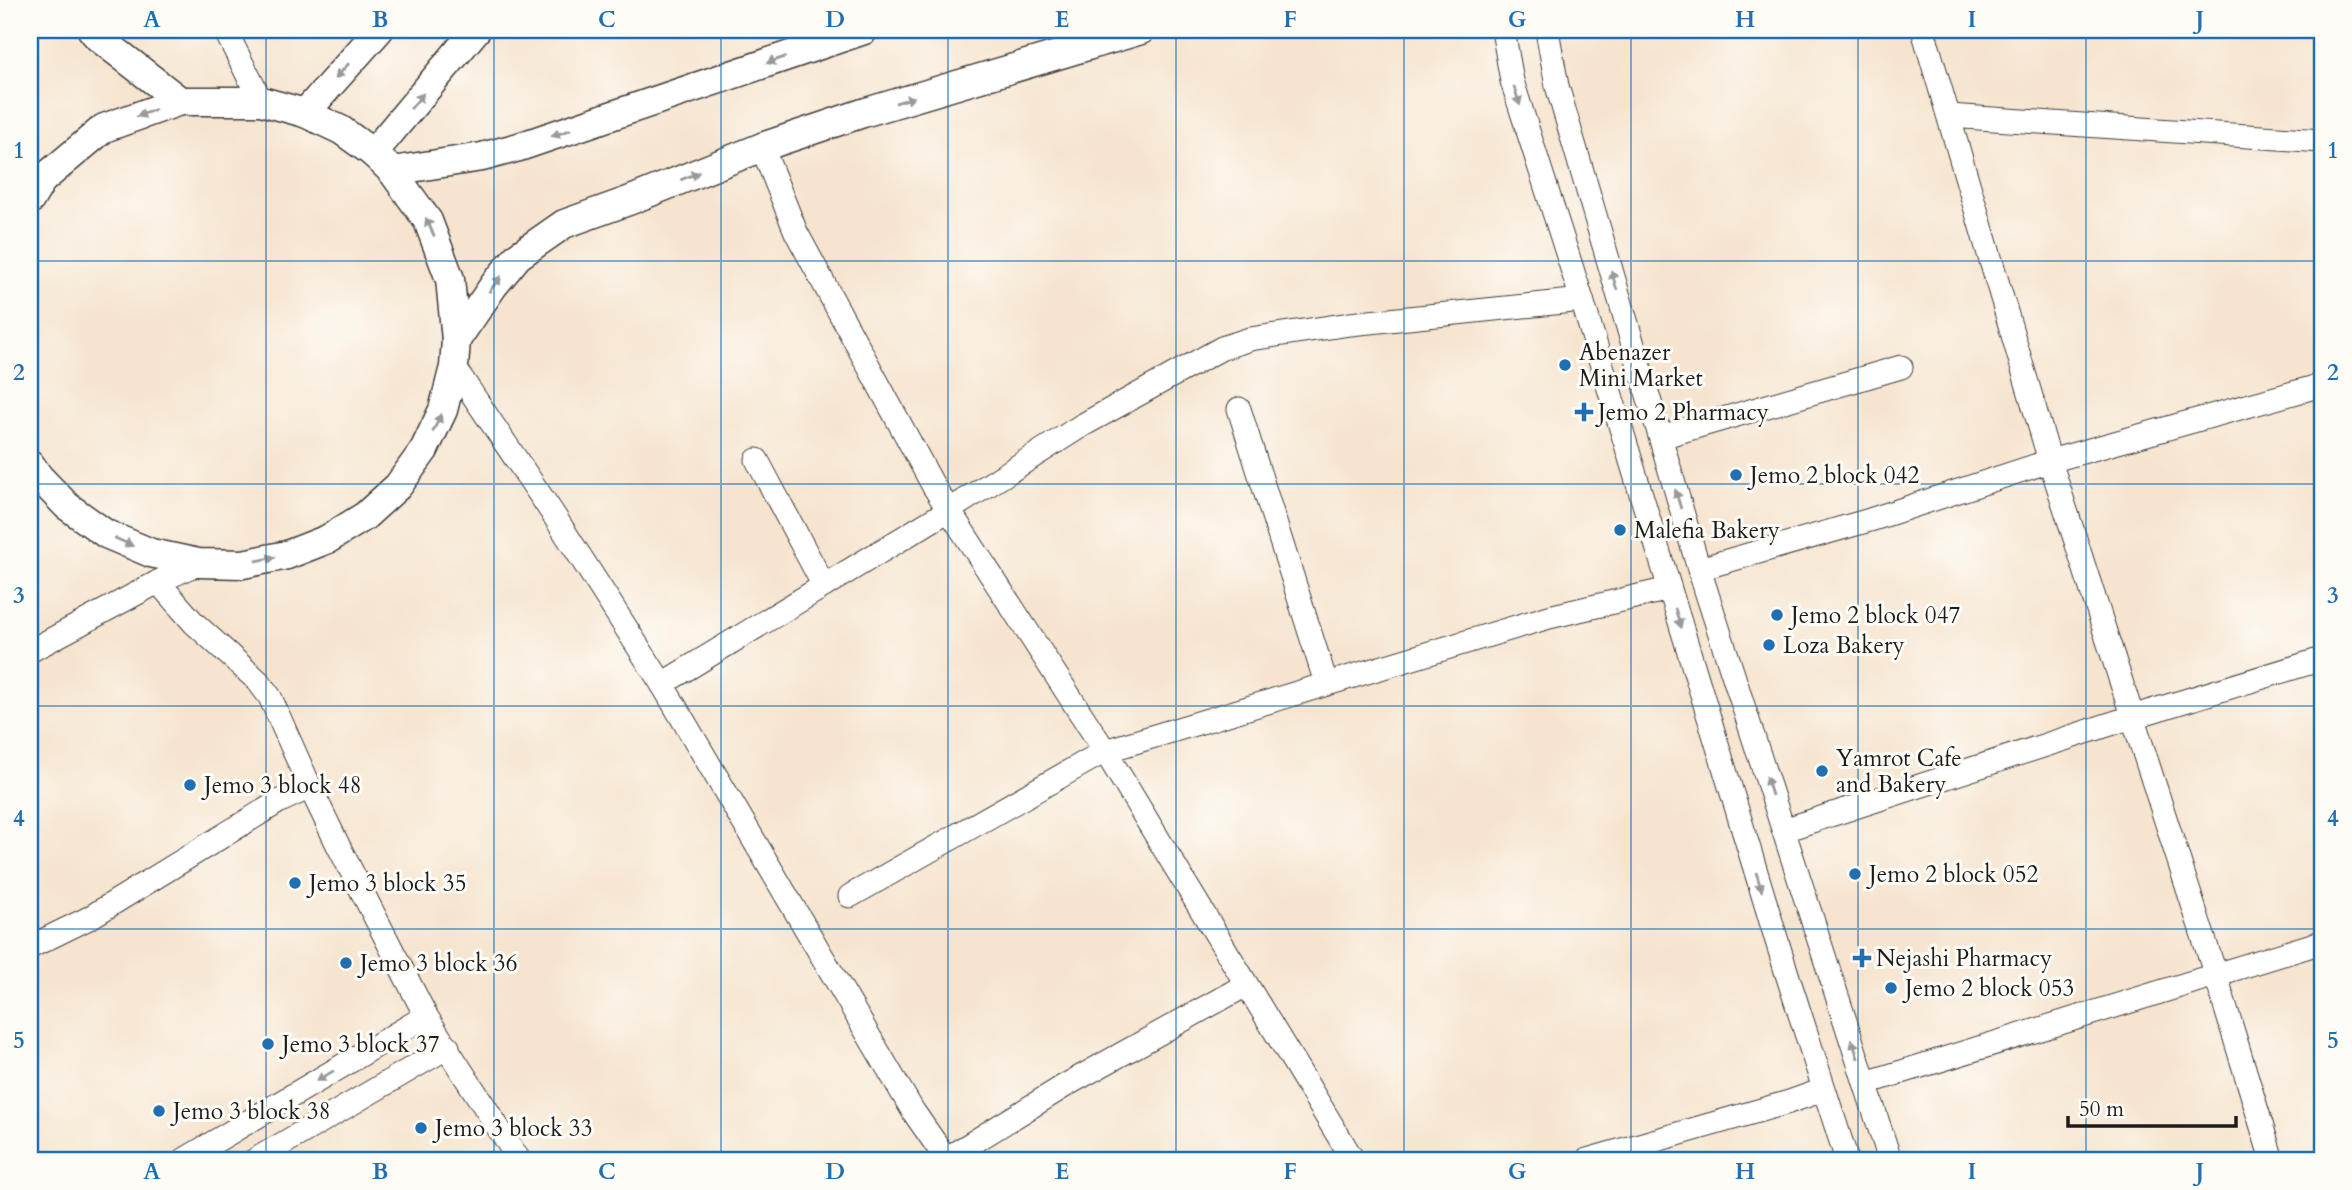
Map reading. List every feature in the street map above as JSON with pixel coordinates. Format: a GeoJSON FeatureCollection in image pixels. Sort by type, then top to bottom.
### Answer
{"type":"FeatureCollection","features":[{"type":"Feature","properties":{"kind":"main road"},"geometry":{"type":"LineString","coordinates":[[92,30],[180,101]]}},
{"type":"Feature","properties":{"kind":"main road"},"geometry":{"type":"LineString","coordinates":[[305,113],[379,30]]}},
{"type":"Feature","properties":{"kind":"main road"},"geometry":{"type":"LineString","coordinates":[[382,162],[482,157],[519,147],[864,30]]}},
{"type":"Feature","properties":{"kind":"main road"},"geometry":{"type":"LineString","coordinates":[[455,353],[494,285],[518,256],[564,224],[762,147],[863,113],[1141,30]]}},
{"type":"Feature","properties":{"kind":"main road"},"geometry":{"type":"LineString","coordinates":[[382,162],[468,32]]}},
{"type":"Feature","properties":{"kind":"main road"},"geometry":{"type":"LineString","coordinates":[[30,201],[42,180],[104,128],[180,101],[261,101],[305,113],[341,130],[382,162],[428,221],[450,279],[455,353],[443,410],[424,450],[398,486],[365,516],[328,539],[287,555],[243,564],[198,563],[151,553],[106,534],[67,506],[30,464]]}},
{"type":"Feature","properties":{"kind":"main road"},"geometry":{"type":"LineString","coordinates":[[30,498],[67,506]]}},
{"type":"Feature","properties":{"kind":"street"},"geometry":{"type":"LineString","coordinates":[[225,30],[261,101]]}},
{"type":"Feature","properties":{"kind":"street"},"geometry":{"type":"LineString","coordinates":[[1503,30],[1512,81],[1582,300],[1823,1090],[1847,1160]]}},
{"type":"Feature","properties":{"kind":"street"},"geometry":{"type":"LineString","coordinates":[[1547,30],[1557,86],[1699,569],[1866,1083],[1885,1159]]}},
{"type":"Feature","properties":{"kind":"street"},"geometry":{"type":"LineString","coordinates":[[1923,30],[2050,461],[2216,976],[2272,1160]]}},
{"type":"Feature","properties":{"kind":"street"},"geometry":{"type":"LineString","coordinates":[[1949,116],[2322,141]]}},
{"type":"Feature","properties":{"kind":"street"},"geometry":{"type":"LineString","coordinates":[[762,147],[796,232],[934,487],[1105,751],[1353,1160]]}},
{"type":"Feature","properties":{"kind":"street"},"geometry":{"type":"LineString","coordinates":[[662,684],[949,510],[1081,426],[1222,348],[1250,339],[1350,324],[1582,300]]}},
{"type":"Feature","properties":{"kind":"street"},"geometry":{"type":"LineString","coordinates":[[455,353],[553,514],[662,684],[913,1111],[946,1160],[1066,1085],[1246,985]]}},
{"type":"Feature","properties":{"kind":"street"},"geometry":{"type":"LineString","coordinates":[[1661,438],[1901,367]]}},
{"type":"Feature","properties":{"kind":"street"},"geometry":{"type":"LineString","coordinates":[[1699,569],[1870,520],[2050,461],[2322,385]]}},
{"type":"Feature","properties":{"kind":"street"},"geometry":{"type":"LineString","coordinates":[[1615,408],[1648,397]]}},
{"type":"Feature","properties":{"kind":"street"},"geometry":{"type":"LineString","coordinates":[[1239,409],[1326,683]]}},
{"type":"Feature","properties":{"kind":"street"},"geometry":{"type":"LineString","coordinates":[[757,460],[824,586]]}},
{"type":"Feature","properties":{"kind":"street"},"geometry":{"type":"LineString","coordinates":[[30,651],[198,563]]}},
{"type":"Feature","properties":{"kind":"street"},"geometry":{"type":"LineString","coordinates":[[158,582],[194,623],[264,689],[277,710],[338,845],[426,1016],[519,1160]]}},
{"type":"Feature","properties":{"kind":"street"},"geometry":{"type":"LineString","coordinates":[[849,896],[1105,751],[1549,617],[1669,589]]}},
{"type":"Feature","properties":{"kind":"street"},"geometry":{"type":"LineString","coordinates":[[1784,830],[2132,717],[2322,659]]}},
{"type":"Feature","properties":{"kind":"street"},"geometry":{"type":"LineString","coordinates":[[30,947],[89,918],[278,802],[310,787]]}},
{"type":"Feature","properties":{"kind":"street"},"geometry":{"type":"LineString","coordinates":[[1866,1083],[2322,942]]}},
{"type":"Feature","properties":{"kind":"street"},"geometry":{"type":"LineString","coordinates":[[184,1160],[426,1016]]}},
{"type":"Feature","properties":{"kind":"street"},"geometry":{"type":"LineString","coordinates":[[255,1160],[448,1047]]}},
{"type":"Feature","properties":{"kind":"street"},"geometry":{"type":"LineString","coordinates":[[1587,1160],[1823,1090]]}},
{"type":"Feature","properties":{"kind":"place","name":"Abenazer Mini Market"},"geometry":{"type":"Point","coordinates":[1565,365]}},
{"type":"Feature","properties":{"kind":"place","name":"Jemo 2 Pharmacy"},"geometry":{"type":"Point","coordinates":[1584,412]}},
{"type":"Feature","properties":{"kind":"place","name":"Jemo 2 block 042"},"geometry":{"type":"Point","coordinates":[1736,475]}},
{"type":"Feature","properties":{"kind":"place","name":"Malefia Bakery"},"geometry":{"type":"Point","coordinates":[1620,530]}},
{"type":"Feature","properties":{"kind":"place","name":"Jemo 2 block 047"},"geometry":{"type":"Point","coordinates":[1777,615]}},
{"type":"Feature","properties":{"kind":"place","name":"Loza Bakery"},"geometry":{"type":"Point","coordinates":[1769,645]}},
{"type":"Feature","properties":{"kind":"place","name":"Yamrot Cafe and Bakery"},"geometry":{"type":"Point","coordinates":[1822,771]}},
{"type":"Feature","properties":{"kind":"place","name":"Jemo 3 block 48"},"geometry":{"type":"Point","coordinates":[190,785]}},
{"type":"Feature","properties":{"kind":"place","name":"Jemo 2 block 052"},"geometry":{"type":"Point","coordinates":[1855,874]}},
{"type":"Feature","properties":{"kind":"place","name":"Jemo 3 block 35"},"geometry":{"type":"Point","coordinates":[295,883]}},
{"type":"Feature","properties":{"kind":"place","name":"Nejashi Pharmacy"},"geometry":{"type":"Point","coordinates":[1862,958]}},
{"type":"Feature","properties":{"kind":"place","name":"Jemo 3 block 36"},"geometry":{"type":"Point","coordinates":[346,963]}},
{"type":"Feature","properties":{"kind":"place","name":"Jemo 2 block 053"},"geometry":{"type":"Point","coordinates":[1891,988]}},
{"type":"Feature","properties":{"kind":"place","name":"Jemo 3 block 37"},"geometry":{"type":"Point","coordinates":[268,1044]}},
{"type":"Feature","properties":{"kind":"place","name":"Jemo 3 block 38"},"geometry":{"type":"Point","coordinates":[159,1111]}},
{"type":"Feature","properties":{"kind":"place","name":"Jemo 3 block 33"},"geometry":{"type":"Point","coordinates":[421,1128]}}]}
